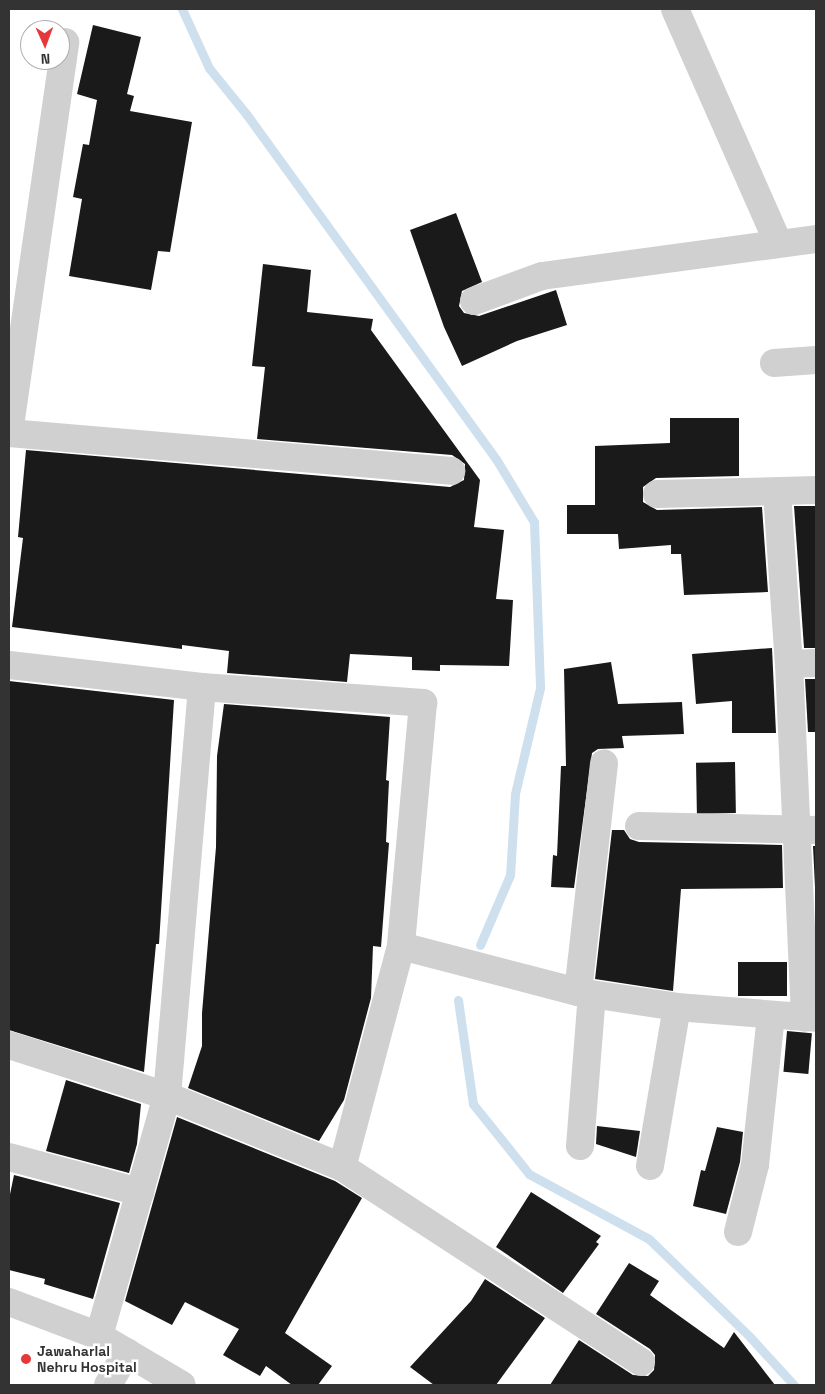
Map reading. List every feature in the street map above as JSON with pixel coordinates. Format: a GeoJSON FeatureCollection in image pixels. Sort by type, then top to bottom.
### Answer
{"type":"FeatureCollection","features":[{"type":"Feature","properties":{"kind":"street"},"geometry":{"type":"LineString","coordinates":[[675,9],[778,242]]}},
{"type":"Feature","properties":{"kind":"street"},"geometry":{"type":"LineString","coordinates":[[61,70],[9,433],[451,471]]}},
{"type":"Feature","properties":{"kind":"street"},"geometry":{"type":"LineString","coordinates":[[474,301],[542,276],[778,242],[816,239]]}},
{"type":"Feature","properties":{"kind":"street"},"geometry":{"type":"LineString","coordinates":[[774,363],[816,360]]}},
{"type":"Feature","properties":{"kind":"street"},"geometry":{"type":"LineString","coordinates":[[657,494],[777,493],[816,490]]}},
{"type":"Feature","properties":{"kind":"street"},"geometry":{"type":"LineString","coordinates":[[401,946],[585,993],[677,1007],[810,1018],[805,830],[789,664],[777,493]]}},
{"type":"Feature","properties":{"kind":"street"},"geometry":{"type":"LineString","coordinates":[[789,664],[816,663]]}},
{"type":"Feature","properties":{"kind":"street"},"geometry":{"type":"LineString","coordinates":[[9,665],[202,687],[423,703],[401,946],[342,1167]]}},
{"type":"Feature","properties":{"kind":"street"},"geometry":{"type":"LineString","coordinates":[[99,1336],[167,1096],[202,687]]}},
{"type":"Feature","properties":{"kind":"street"},"geometry":{"type":"LineString","coordinates":[[580,1146],[585,993],[604,763]]}},
{"type":"Feature","properties":{"kind":"street"},"geometry":{"type":"LineString","coordinates":[[639,826],[805,830]]}},
{"type":"Feature","properties":{"kind":"street"},"geometry":{"type":"LineString","coordinates":[[650,1166],[677,1007]]}},
{"type":"Feature","properties":{"kind":"street"},"geometry":{"type":"LineString","coordinates":[[738,1232],[755,1165],[771,1015]]}},
{"type":"Feature","properties":{"kind":"street"},"geometry":{"type":"LineString","coordinates":[[9,1045],[167,1096],[342,1167],[642,1362]]}},
{"type":"Feature","properties":{"kind":"street"},"geometry":{"type":"LineString","coordinates":[[9,1157],[140,1192]]}},
{"type":"Feature","properties":{"kind":"street"},"geometry":{"type":"LineString","coordinates":[[9,1302],[99,1336],[182,1385]]}},
{"type":"Feature","properties":{"kind":"street"},"geometry":{"type":"LineString","coordinates":[[108,1385],[127,1352]]}},
{"type":"Feature","properties":{"kind":"building"},"geometry":{"type":"Polygon","coordinates":[[[93,25],[141,37],[127,94],[134,96],[130,111],[192,122],[170,252],[158,251],[151,290],[69,276],[82,199],[73,197],[83,144],[89,145],[97,100],[77,94],[93,25]]]}},
{"type":"Feature","properties":{"kind":"building"},"geometry":{"type":"Polygon","coordinates":[[[456,213],[482,282],[462,291],[459,306],[464,313],[479,316],[556,290],[567,325],[517,341],[462,366],[444,327],[410,230],[456,213]]]}},
{"type":"Feature","properties":{"kind":"building"},"geometry":{"type":"Polygon","coordinates":[[[263,264],[311,270],[307,312],[373,319],[371,330],[480,480],[474,527],[504,530],[496,599],[513,600],[509,666],[440,665],[440,671],[412,670],[412,657],[350,654],[347,682],[227,673],[229,651],[182,645],[182,649],[12,627],[23,538],[18,537],[26,450],[450,487],[464,480],[465,464],[452,455],[257,439],[265,367],[252,366],[263,264]]]}},
{"type":"Feature","properties":{"kind":"building"},"geometry":{"type":"Polygon","coordinates":[[[670,418],[739,418],[739,476],[656,478],[643,487],[643,502],[657,510],[762,507],[768,592],[684,595],[681,554],[671,554],[671,545],[619,549],[618,534],[567,534],[567,505],[595,505],[595,446],[670,443],[670,418]]]}},
{"type":"Feature","properties":{"kind":"building"},"geometry":{"type":"Polygon","coordinates":[[[794,506],[816,506],[816,648],[804,648],[794,506]]]}},
{"type":"Feature","properties":{"kind":"building"},"geometry":{"type":"Polygon","coordinates":[[[772,648],[776,733],[732,733],[732,701],[696,704],[692,654],[772,648]]]}},
{"type":"Feature","properties":{"kind":"building"},"geometry":{"type":"Polygon","coordinates":[[[611,662],[618,704],[682,702],[684,734],[622,736],[624,748],[598,749],[592,753],[574,888],[551,887],[553,855],[557,856],[561,766],[566,766],[564,669],[611,662]]]}},
{"type":"Feature","properties":{"kind":"building"},"geometry":{"type":"Polygon","coordinates":[[[805,679],[816,679],[816,732],[808,732],[805,679]]]}},
{"type":"Feature","properties":{"kind":"building"},"geometry":{"type":"Polygon","coordinates":[[[9,681],[174,700],[159,944],[156,944],[144,1072],[9,1030],[9,681]]]}},
{"type":"Feature","properties":{"kind":"building"},"geometry":{"type":"Polygon","coordinates":[[[224,704],[390,717],[386,780],[389,781],[386,842],[389,843],[381,947],[373,946],[371,998],[344,1100],[319,1141],[188,1088],[202,1046],[202,1013],[216,847],[217,756],[224,704]]]}},
{"type":"Feature","properties":{"kind":"building"},"geometry":{"type":"Polygon","coordinates":[[[735,762],[736,813],[697,814],[696,763],[735,762]]]}},
{"type":"Feature","properties":{"kind":"building"},"geometry":{"type":"Polygon","coordinates":[[[612,830],[624,830],[630,839],[639,842],[782,845],[783,888],[681,889],[673,991],[595,979],[612,830]]]}},
{"type":"Feature","properties":{"kind":"building"},"geometry":{"type":"Polygon","coordinates":[[[813,846],[816,846],[816,887],[815,887],[813,846]]]}},
{"type":"Feature","properties":{"kind":"building"},"geometry":{"type":"Polygon","coordinates":[[[738,962],[787,962],[787,996],[738,996],[738,962]]]}},
{"type":"Feature","properties":{"kind":"building"},"geometry":{"type":"Polygon","coordinates":[[[787,1031],[812,1033],[808,1074],[783,1072],[787,1031]]]}},
{"type":"Feature","properties":{"kind":"building"},"geometry":{"type":"Polygon","coordinates":[[[66,1080],[141,1104],[137,1144],[129,1173],[46,1151],[66,1080]]]}},
{"type":"Feature","properties":{"kind":"building"},"geometry":{"type":"Polygon","coordinates":[[[177,1117],[335,1181],[362,1198],[285,1333],[332,1366],[318,1385],[292,1385],[266,1366],[260,1376],[223,1355],[239,1329],[185,1302],[172,1325],[125,1301],[177,1117]]]}},
{"type":"Feature","properties":{"kind":"building"},"geometry":{"type":"Polygon","coordinates":[[[597,1126],[640,1131],[636,1157],[596,1144],[597,1126]]]}},
{"type":"Feature","properties":{"kind":"building"},"geometry":{"type":"Polygon","coordinates":[[[717,1127],[743,1132],[740,1162],[726,1214],[693,1206],[701,1170],[705,1171],[717,1127]]]}},
{"type":"Feature","properties":{"kind":"building"},"geometry":{"type":"Polygon","coordinates":[[[14,1175],[120,1203],[93,1299],[44,1284],[45,1279],[9,1270],[9,1199],[14,1175]]]}},
{"type":"Feature","properties":{"kind":"building"},"geometry":{"type":"Polygon","coordinates":[[[531,1192],[601,1236],[596,1242],[599,1244],[563,1293],[496,1247],[531,1192]]]}},
{"type":"Feature","properties":{"kind":"building"},"geometry":{"type":"Polygon","coordinates":[[[629,1263],[659,1281],[650,1295],[724,1348],[734,1332],[775,1385],[550,1385],[579,1340],[633,1375],[648,1376],[654,1370],[655,1355],[650,1349],[596,1314],[629,1263]]]}},
{"type":"Feature","properties":{"kind":"building"},"geometry":{"type":"Polygon","coordinates":[[[485,1279],[545,1318],[496,1385],[434,1385],[410,1367],[471,1301],[485,1279]]]}},
{"type":"Feature","properties":{"kind":"waterway"},"geometry":{"type":"LineString","coordinates":[[182,9],[209,68],[247,115],[496,459],[534,522],[540,688],[515,794],[510,875],[480,945]]}},
{"type":"Feature","properties":{"kind":"waterway"},"geometry":{"type":"LineString","coordinates":[[458,1000],[473,1104],[529,1174],[649,1239],[750,1337],[794,1385]]}},
{"type":"Feature","properties":{"kind":"place","name":"Jawaharlal Nehru Hospital"},"geometry":{"type":"Point","coordinates":[26,1359]}}]}
